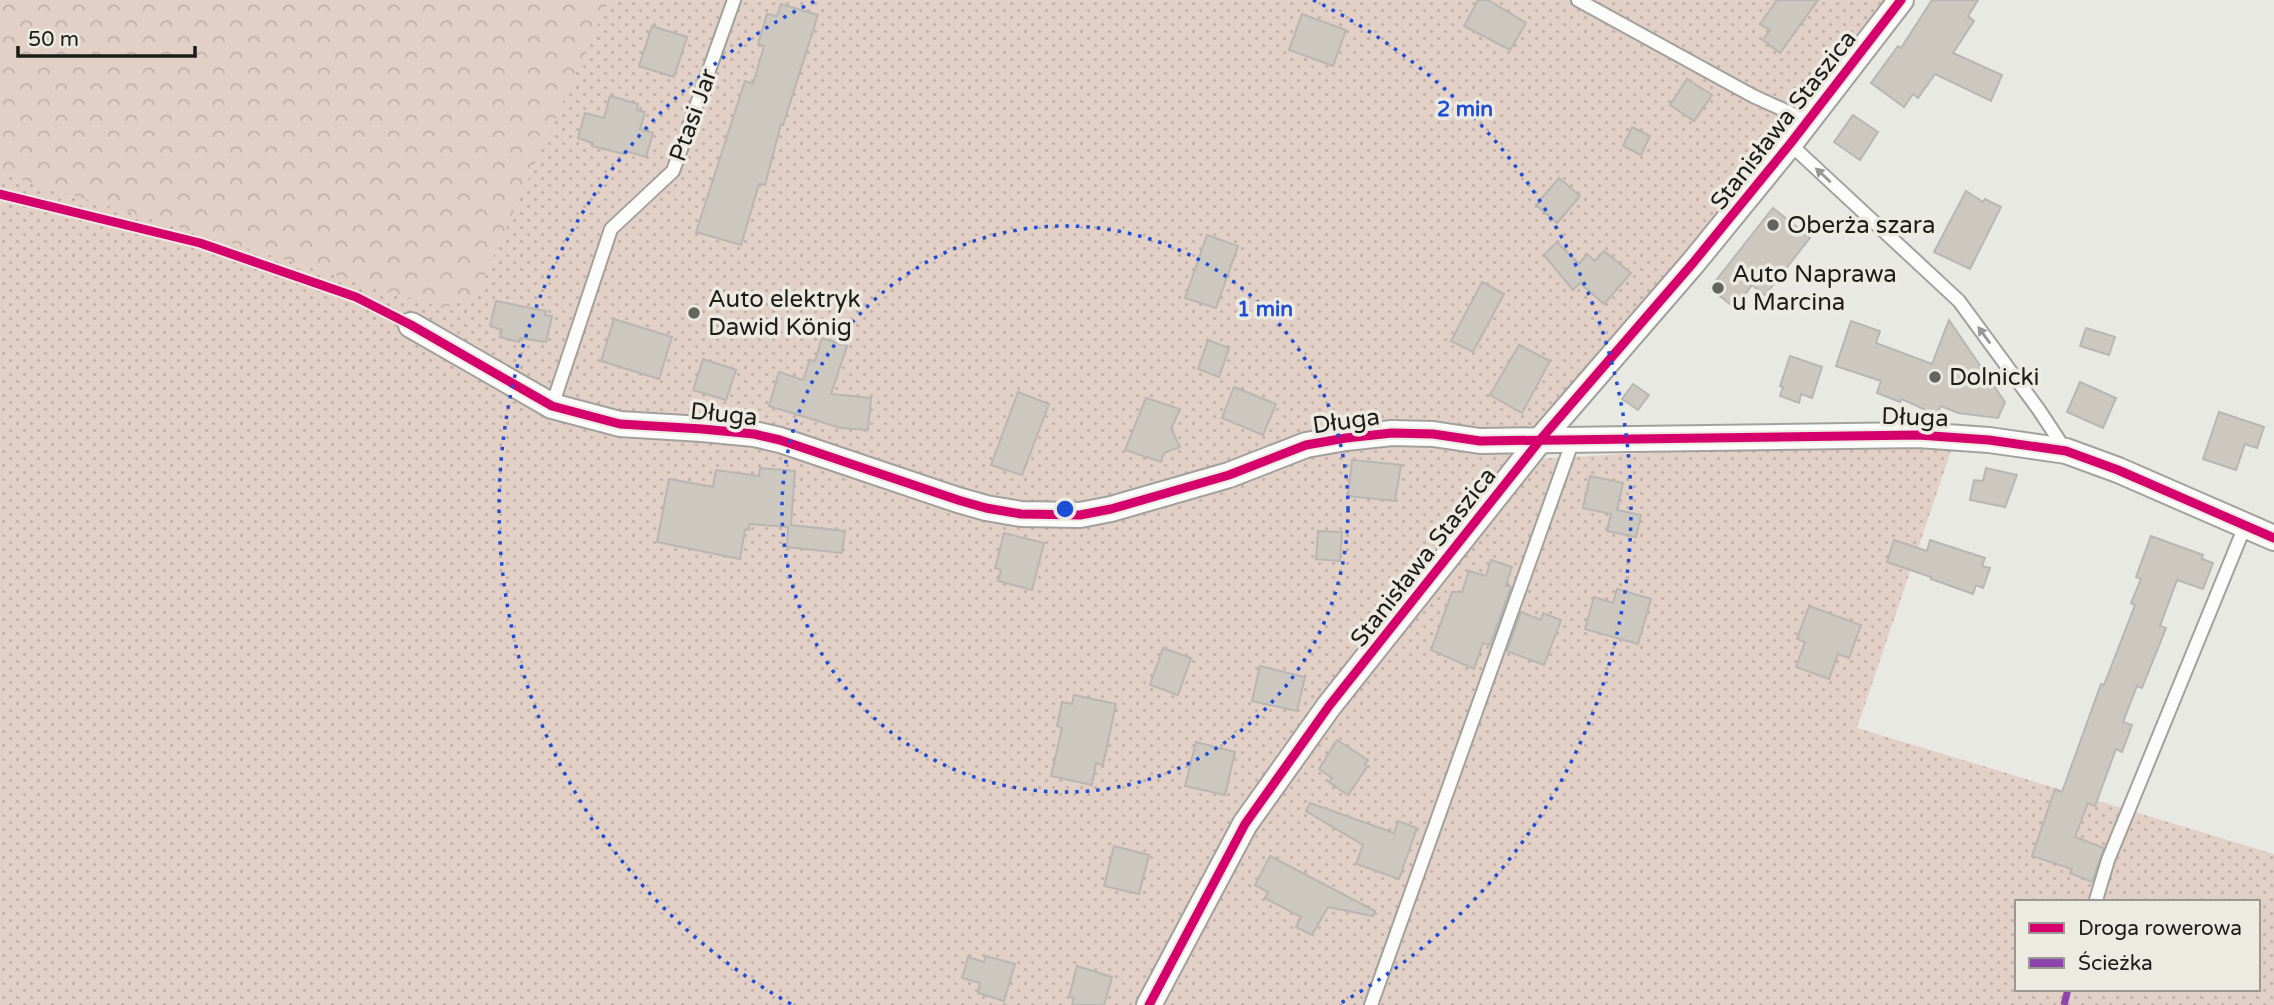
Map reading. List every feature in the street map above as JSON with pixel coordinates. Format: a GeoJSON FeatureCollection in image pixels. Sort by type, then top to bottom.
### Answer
{"type":"FeatureCollection","features":[{"type":"Feature","properties":{"kind":"street","name":"Stanisława Staszica"},"geometry":{"type":"LineString","coordinates":[[1149,1005],[1245,824],[1329,706],[1541,440],[1790,144],[1901,0]]}},
{"type":"Feature","properties":{"kind":"street","name":"Długa"},"geometry":{"type":"LineString","coordinates":[[411,325],[552,406],[620,424],[754,434],[780,440],[986,508],[1049,516],[1080,515],[1111,509],[1229,475],[1307,445],[1357,436],[1433,434],[1480,441],[1918,435],[1989,440],[2066,451],[2118,470],[2274,538]]}},
{"type":"Feature","properties":{"kind":"lane","name":"Ptasi Jar"},"geometry":{"type":"LineString","coordinates":[[552,406],[611,229],[673,172],[734,0]]}},
{"type":"Feature","properties":{"kind":"lane"},"geometry":{"type":"LineString","coordinates":[[1578,0],[1753,96],[1808,121]]}},
{"type":"Feature","properties":{"kind":"lane"},"geometry":{"type":"LineString","coordinates":[[1790,144],[1959,301],[2066,451]]}},
{"type":"Feature","properties":{"kind":"lane"},"geometry":{"type":"LineString","coordinates":[[1370,1005],[1573,440]]}},
{"type":"Feature","properties":{"kind":"lane"},"geometry":{"type":"LineString","coordinates":[[2096,900],[2108,860],[2245,526]]}},
{"type":"Feature","properties":{"kind":"green space"},"geometry":{"type":"Polygon","coordinates":[[[0,0],[1885,0],[1860,39],[1516,460],[1859,441],[1952,448],[1857,728],[2274,854],[2274,1005],[0,1005],[0,0]]]}},
{"type":"Feature","properties":{"kind":"green space"},"geometry":{"type":"Polygon","coordinates":[[[0,0],[609,0],[475,297],[443,308],[0,173],[0,0]]]}},
{"type":"Feature","properties":{"kind":"building"},"geometry":{"type":"Polygon","coordinates":[[[1478,0],[1488,0],[1526,23],[1510,50],[1464,26],[1478,0]]]}},
{"type":"Feature","properties":{"kind":"building"},"geometry":{"type":"Polygon","coordinates":[[[1777,0],[1818,0],[1780,53],[1763,40],[1770,30],[1760,24],[1777,0]]]}},
{"type":"Feature","properties":{"kind":"building"},"geometry":{"type":"Polygon","coordinates":[[[1932,0],[1978,0],[1968,16],[1974,21],[1953,53],[2002,75],[1991,101],[1935,74],[1918,98],[1913,94],[1904,107],[1871,83],[1898,46],[1901,48],[1932,0]]]}},
{"type":"Feature","properties":{"kind":"building"},"geometry":{"type":"Polygon","coordinates":[[[781,4],[818,15],[783,125],[781,124],[765,185],[759,184],[741,245],[696,232],[745,81],[753,84],[764,46],[758,44],[767,14],[777,16],[781,4]]]}},
{"type":"Feature","properties":{"kind":"building"},"geometry":{"type":"Polygon","coordinates":[[[1302,14],[1346,30],[1333,66],[1289,50],[1302,14]]]}},
{"type":"Feature","properties":{"kind":"building"},"geometry":{"type":"Polygon","coordinates":[[[652,26],[687,37],[674,77],[639,66],[652,26]]]}},
{"type":"Feature","properties":{"kind":"building"},"geometry":{"type":"Polygon","coordinates":[[[1687,79],[1712,95],[1694,121],[1670,105],[1687,79]]]}},
{"type":"Feature","properties":{"kind":"building"},"geometry":{"type":"Polygon","coordinates":[[[610,96],[638,104],[637,110],[645,112],[640,129],[653,133],[646,157],[592,146],[593,143],[578,138],[585,113],[604,118],[610,96]]]}},
{"type":"Feature","properties":{"kind":"building"},"geometry":{"type":"Polygon","coordinates":[[[1853,115],[1878,132],[1860,160],[1834,142],[1853,115]]]}},
{"type":"Feature","properties":{"kind":"building"},"geometry":{"type":"Polygon","coordinates":[[[1632,127],[1650,136],[1641,155],[1623,146],[1632,127]]]}},
{"type":"Feature","properties":{"kind":"building"},"geometry":{"type":"Polygon","coordinates":[[[1559,178],[1580,196],[1557,223],[1536,205],[1559,178]]]}},
{"type":"Feature","properties":{"kind":"building"},"geometry":{"type":"Polygon","coordinates":[[[1966,191],[1983,202],[1985,199],[2001,207],[1970,269],[1934,252],[1966,191]]]}},
{"type":"Feature","properties":{"kind":"building"},"geometry":{"type":"Polygon","coordinates":[[[1773,208],[1810,238],[1765,295],[1752,285],[1735,308],[1710,288],[1773,208]]]}},
{"type":"Feature","properties":{"kind":"building"},"geometry":{"type":"Polygon","coordinates":[[[1207,235],[1238,246],[1216,308],[1185,298],[1207,235]]]}},
{"type":"Feature","properties":{"kind":"building"},"geometry":{"type":"Polygon","coordinates":[[[1557,242],[1579,264],[1587,254],[1595,261],[1604,251],[1631,273],[1604,304],[1580,283],[1573,290],[1544,255],[1557,242]]]}},
{"type":"Feature","properties":{"kind":"building"},"geometry":{"type":"Polygon","coordinates":[[[1482,282],[1504,294],[1473,352],[1451,341],[1482,282]]]}},
{"type":"Feature","properties":{"kind":"building"},"geometry":{"type":"Polygon","coordinates":[[[496,301],[546,311],[545,315],[552,316],[546,342],[520,338],[519,342],[500,337],[502,330],[490,326],[496,301]]]}},
{"type":"Feature","properties":{"kind":"building"},"geometry":{"type":"Polygon","coordinates":[[[614,319],[672,337],[659,379],[601,361],[614,319]]]}},
{"type":"Feature","properties":{"kind":"building","name":"Dolnicki"},"geometry":{"type":"Polygon","coordinates":[[[1949,320],[2005,402],[1998,418],[1958,413],[1941,406],[1936,415],[1902,399],[1900,402],[1877,393],[1881,381],[1836,366],[1851,321],[1880,331],[1876,343],[1932,364],[1949,320]]]}},
{"type":"Feature","properties":{"kind":"building"},"geometry":{"type":"Polygon","coordinates":[[[2086,328],[2115,337],[2109,355],[2080,346],[2086,328]]]}},
{"type":"Feature","properties":{"kind":"building"},"geometry":{"type":"Polygon","coordinates":[[[822,338],[847,346],[831,394],[871,398],[868,430],[841,428],[769,406],[779,372],[803,380],[810,360],[815,361],[822,338]]]}},
{"type":"Feature","properties":{"kind":"building"},"geometry":{"type":"Polygon","coordinates":[[[1208,340],[1229,348],[1219,377],[1198,369],[1208,340]]]}},
{"type":"Feature","properties":{"kind":"building"},"geometry":{"type":"Polygon","coordinates":[[[1519,345],[1550,361],[1522,413],[1490,395],[1519,345]]]}},
{"type":"Feature","properties":{"kind":"building"},"geometry":{"type":"Polygon","coordinates":[[[1790,356],[1822,367],[1812,398],[1801,394],[1799,403],[1780,396],[1783,387],[1780,386],[1790,356]]]}},
{"type":"Feature","properties":{"kind":"building"},"geometry":{"type":"Polygon","coordinates":[[[703,359],[736,370],[726,400],[693,390],[703,359]]]}},
{"type":"Feature","properties":{"kind":"building"},"geometry":{"type":"Polygon","coordinates":[[[2080,382],[2116,398],[2103,428],[2067,412],[2080,382]]]}},
{"type":"Feature","properties":{"kind":"building"},"geometry":{"type":"Polygon","coordinates":[[[1633,384],[1649,395],[1638,410],[1622,399],[1633,384]]]}},
{"type":"Feature","properties":{"kind":"building"},"geometry":{"type":"Polygon","coordinates":[[[1234,387],[1276,404],[1263,435],[1222,418],[1234,387]]]}},
{"type":"Feature","properties":{"kind":"building"},"geometry":{"type":"Polygon","coordinates":[[[1018,392],[1049,404],[1022,475],[991,465],[1018,392]]]}},
{"type":"Feature","properties":{"kind":"building"},"geometry":{"type":"Polygon","coordinates":[[[1146,398],[1180,409],[1171,429],[1180,447],[1164,453],[1161,462],[1125,450],[1146,398]]]}},
{"type":"Feature","properties":{"kind":"building"},"geometry":{"type":"Polygon","coordinates":[[[2219,412],[2264,427],[2257,448],[2245,444],[2236,470],[2203,459],[2219,412]]]}},
{"type":"Feature","properties":{"kind":"building"},"geometry":{"type":"Polygon","coordinates":[[[1352,460],[1401,465],[1395,501],[1348,496],[1352,460]]]}},
{"type":"Feature","properties":{"kind":"building"},"geometry":{"type":"Polygon","coordinates":[[[760,468],[795,471],[791,525],[845,531],[842,553],[787,547],[788,527],[749,524],[749,530],[745,529],[740,559],[657,542],[669,479],[713,487],[716,470],[759,476],[760,468]]]}},
{"type":"Feature","properties":{"kind":"building"},"geometry":{"type":"Polygon","coordinates":[[[1986,468],[2017,475],[2005,507],[1970,500],[1974,480],[1983,481],[1986,468]]]}},
{"type":"Feature","properties":{"kind":"building"},"geometry":{"type":"Polygon","coordinates":[[[1590,476],[1623,483],[1617,510],[1641,515],[1636,537],[1607,531],[1611,514],[1583,508],[1590,476]]]}},
{"type":"Feature","properties":{"kind":"building"},"geometry":{"type":"Polygon","coordinates":[[[1318,531],[1342,532],[1340,561],[1316,559],[1318,531]]]}},
{"type":"Feature","properties":{"kind":"building"},"geometry":{"type":"Polygon","coordinates":[[[1004,533],[1044,543],[1032,590],[998,581],[1001,570],[995,568],[1004,533]]]}},
{"type":"Feature","properties":{"kind":"building"},"geometry":{"type":"Polygon","coordinates":[[[2151,536],[2203,555],[2202,559],[2213,563],[2203,589],[2177,580],[2160,626],[2166,628],[2142,688],[2137,686],[2123,722],[2132,725],[2122,752],[2116,749],[2095,806],[2088,803],[2075,837],[2104,848],[2092,882],[2070,873],[2072,869],[2032,856],[2055,789],[2062,792],[2101,684],[2104,685],[2135,605],[2131,603],[2141,579],[2136,577],[2151,536]]]}},
{"type":"Feature","properties":{"kind":"building"},"geometry":{"type":"Polygon","coordinates":[[[1894,540],[1927,551],[1930,540],[1985,558],[1982,566],[1990,568],[1983,588],[1976,585],[1973,594],[1887,562],[1894,540]]]}},
{"type":"Feature","properties":{"kind":"building"},"geometry":{"type":"Polygon","coordinates":[[[1491,560],[1512,567],[1506,585],[1511,587],[1490,645],[1483,643],[1474,669],[1431,650],[1452,592],[1462,592],[1469,571],[1486,576],[1491,560]]]}},
{"type":"Feature","properties":{"kind":"building"},"geometry":{"type":"Polygon","coordinates":[[[1617,589],[1651,599],[1638,644],[1585,629],[1594,597],[1613,603],[1617,589]]]}},
{"type":"Feature","properties":{"kind":"building"},"geometry":{"type":"Polygon","coordinates":[[[1809,606],[1861,625],[1849,658],[1838,654],[1829,679],[1796,667],[1805,642],[1797,639],[1809,606]]]}},
{"type":"Feature","properties":{"kind":"building"},"geometry":{"type":"Polygon","coordinates":[[[1521,612],[1541,620],[1543,613],[1561,620],[1544,665],[1507,651],[1521,612]]]}},
{"type":"Feature","properties":{"kind":"building"},"geometry":{"type":"Polygon","coordinates":[[[1163,648],[1191,658],[1178,695],[1150,685],[1163,648]]]}},
{"type":"Feature","properties":{"kind":"building"},"geometry":{"type":"Polygon","coordinates":[[[1260,666],[1305,677],[1297,711],[1252,701],[1260,666]]]}},
{"type":"Feature","properties":{"kind":"building"},"geometry":{"type":"Polygon","coordinates":[[[1074,695],[1116,704],[1103,765],[1096,763],[1092,785],[1051,776],[1062,728],[1057,726],[1062,702],[1072,704],[1074,695]]]}},
{"type":"Feature","properties":{"kind":"building"},"geometry":{"type":"Polygon","coordinates":[[[1337,740],[1368,760],[1365,765],[1367,767],[1348,795],[1329,782],[1332,778],[1319,769],[1337,740]]]}},
{"type":"Feature","properties":{"kind":"building"},"geometry":{"type":"Polygon","coordinates":[[[1196,742],[1235,752],[1225,795],[1185,786],[1196,742]]]}},
{"type":"Feature","properties":{"kind":"building"},"geometry":{"type":"Polygon","coordinates":[[[1310,803],[1394,833],[1398,821],[1417,828],[1399,879],[1356,864],[1363,845],[1306,811],[1310,803]]]}},
{"type":"Feature","properties":{"kind":"building"},"geometry":{"type":"Polygon","coordinates":[[[1114,846],[1149,855],[1139,894],[1104,886],[1114,846]]]}},
{"type":"Feature","properties":{"kind":"building"},"geometry":{"type":"Polygon","coordinates":[[[1270,856],[1375,911],[1373,916],[1328,907],[1312,935],[1296,927],[1301,917],[1265,898],[1268,892],[1255,885],[1270,856]]]}},
{"type":"Feature","properties":{"kind":"building"},"geometry":{"type":"Polygon","coordinates":[[[986,956],[1015,964],[1004,1001],[978,993],[980,983],[962,978],[968,957],[984,962],[986,956]]]}},
{"type":"Feature","properties":{"kind":"building"},"geometry":{"type":"Polygon","coordinates":[[[1077,966],[1112,977],[1104,1005],[1072,1005],[1074,998],[1069,997],[1077,966]]]}},
{"type":"Feature","properties":{"kind":"marked path"},"geometry":{"type":"LineString","coordinates":[[2064,1005],[2068,991]]}},
{"type":"Feature","properties":{"kind":"cycle path"},"geometry":{"type":"LineString","coordinates":[[1149,1005],[1245,824],[1329,706],[1540,440],[1693,263],[1790,144],[1901,0]]}},
{"type":"Feature","properties":{"kind":"cycle path"},"geometry":{"type":"LineString","coordinates":[[0,194],[200,243],[356,297],[411,325],[552,406],[620,424],[754,434],[780,440],[958,500],[1021,514],[1080,515],[1111,509],[1229,475],[1306,445],[1392,433],[1433,434],[1480,441],[1918,435],[1989,440],[2066,451],[2118,470],[2274,538]]}},
{"type":"Feature","properties":{"kind":"place","name":"Oberża szara"},"geometry":{"type":"Point","coordinates":[1773,225]}},
{"type":"Feature","properties":{"kind":"place","name":"Auto Naprawa u Marcina"},"geometry":{"type":"Point","coordinates":[1718,288]}},
{"type":"Feature","properties":{"kind":"place","name":"Auto elektryk Dawid König"},"geometry":{"type":"Point","coordinates":[694,313]}},
{"type":"Feature","properties":{"kind":"place","name":"Dolnicki"},"geometry":{"type":"Point","coordinates":[1935,377]}}]}
